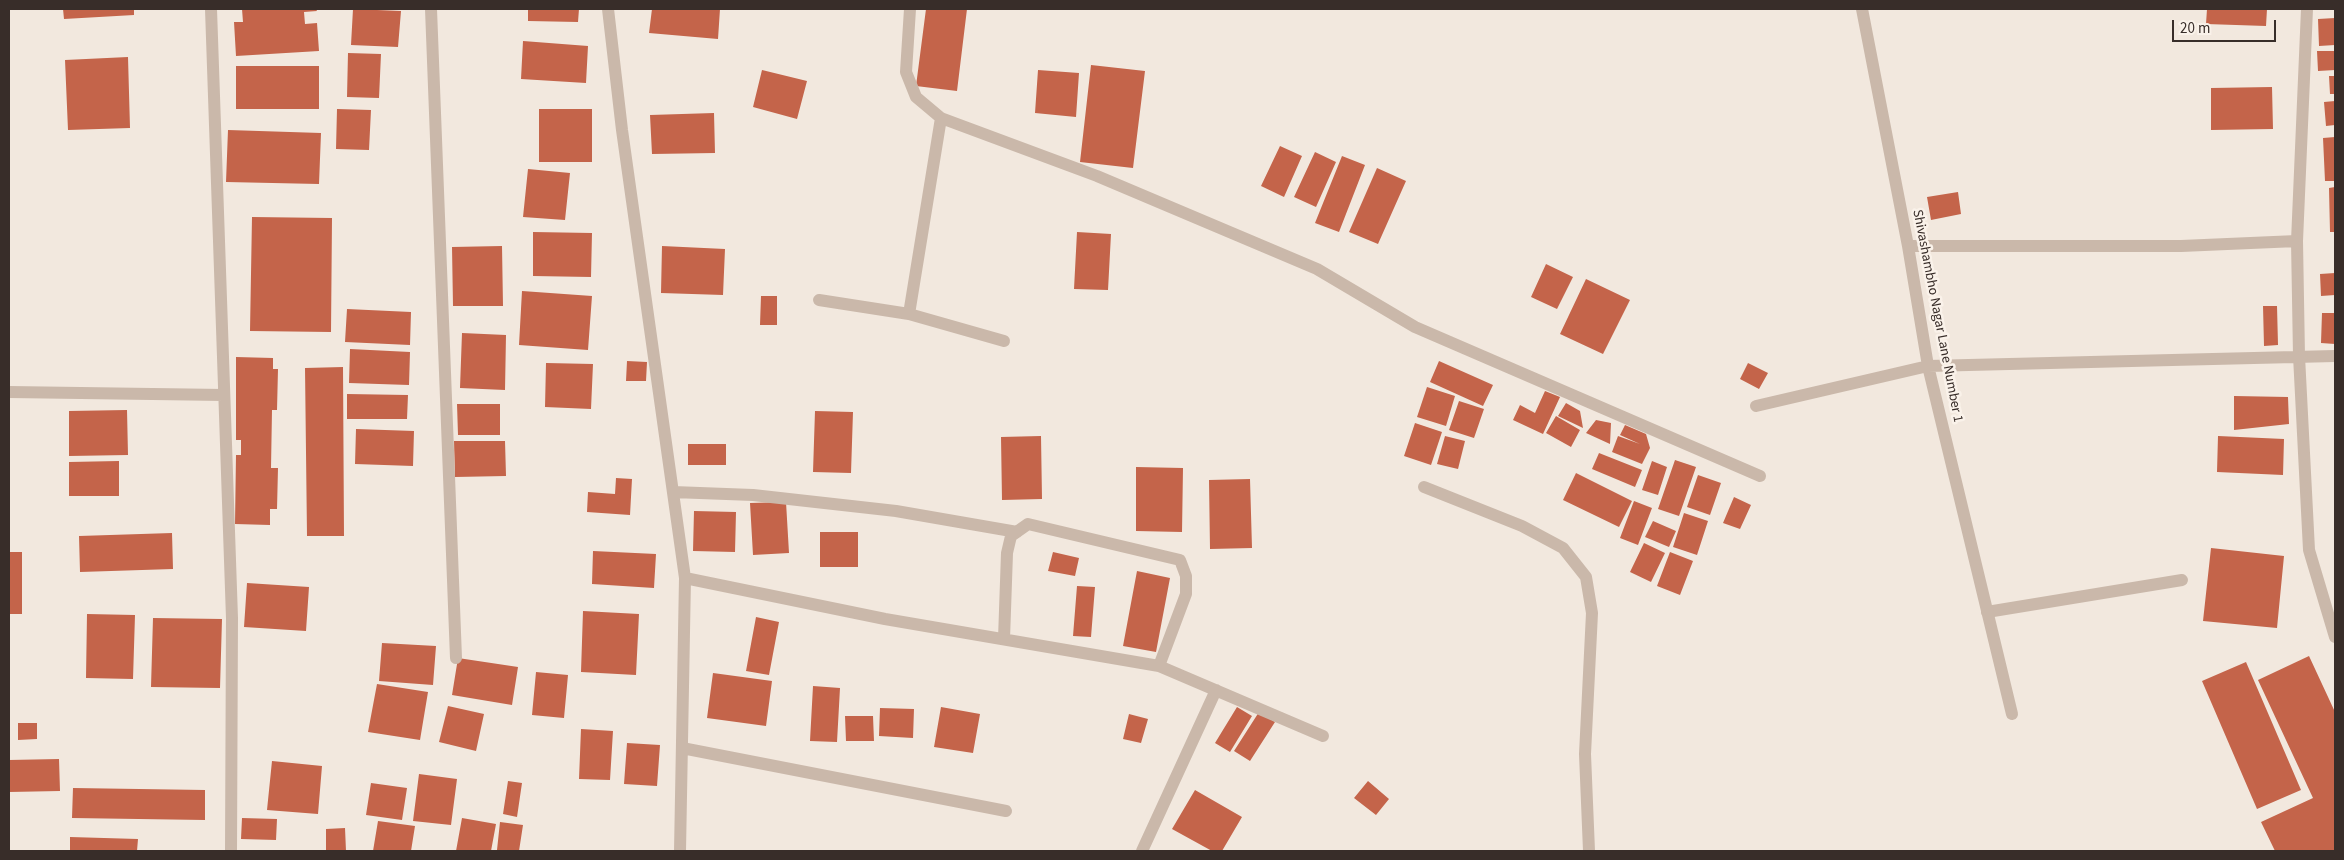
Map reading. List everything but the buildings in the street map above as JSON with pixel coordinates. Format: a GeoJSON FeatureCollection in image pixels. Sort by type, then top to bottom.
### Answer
{"type":"FeatureCollection","features":[{"type":"Feature","properties":{"kind":"street"},"geometry":{"type":"LineString","coordinates":[[211,9],[232,618],[231,851]]}},
{"type":"Feature","properties":{"kind":"street"},"geometry":{"type":"LineString","coordinates":[[431,9],[456,658]]}},
{"type":"Feature","properties":{"kind":"street"},"geometry":{"type":"LineString","coordinates":[[608,9],[622,130],[685,578],[680,851]]}},
{"type":"Feature","properties":{"kind":"street"},"geometry":{"type":"LineString","coordinates":[[910,9],[906,72],[916,97],[941,118],[1098,176],[1317,269],[1415,327],[1760,476]]}},
{"type":"Feature","properties":{"kind":"street","name":"Shivashambho Nagar Lane Number 1"},"geometry":{"type":"LineString","coordinates":[[1862,9],[1908,246],[1928,366],[2012,714]]}},
{"type":"Feature","properties":{"kind":"street"},"geometry":{"type":"LineString","coordinates":[[2307,9],[2298,241],[2299,356],[2310,550],[2335,638]]}},
{"type":"Feature","properties":{"kind":"street"},"geometry":{"type":"LineString","coordinates":[[909,314],[941,118]]}},
{"type":"Feature","properties":{"kind":"street"},"geometry":{"type":"LineString","coordinates":[[1908,246],[2181,246],[2298,241]]}},
{"type":"Feature","properties":{"kind":"street"},"geometry":{"type":"LineString","coordinates":[[819,300],[909,314],[1004,341]]}},
{"type":"Feature","properties":{"kind":"street"},"geometry":{"type":"LineString","coordinates":[[1756,406],[1928,366],[2335,356]]}},
{"type":"Feature","properties":{"kind":"street"},"geometry":{"type":"LineString","coordinates":[[9,392],[224,394]]}},
{"type":"Feature","properties":{"kind":"street"},"geometry":{"type":"LineString","coordinates":[[1424,487],[1522,526],[1563,548],[1586,577],[1592,613],[1585,754],[1589,851]]}},
{"type":"Feature","properties":{"kind":"street"},"geometry":{"type":"LineString","coordinates":[[673,492],[753,495],[886,510],[1017,532]]}},
{"type":"Feature","properties":{"kind":"street"},"geometry":{"type":"LineString","coordinates":[[1004,639],[1007,554],[1011,536],[1028,524],[1180,560],[1186,576],[1186,594],[1158,666]]}},
{"type":"Feature","properties":{"kind":"street"},"geometry":{"type":"LineString","coordinates":[[685,578],[885,619],[1158,666],[1323,736]]}},
{"type":"Feature","properties":{"kind":"street"},"geometry":{"type":"LineString","coordinates":[[1987,612],[2182,580]]}},
{"type":"Feature","properties":{"kind":"street"},"geometry":{"type":"LineString","coordinates":[[1142,851],[1216,690]]}},
{"type":"Feature","properties":{"kind":"street"},"geometry":{"type":"LineString","coordinates":[[682,748],[1006,811]]}}]}
